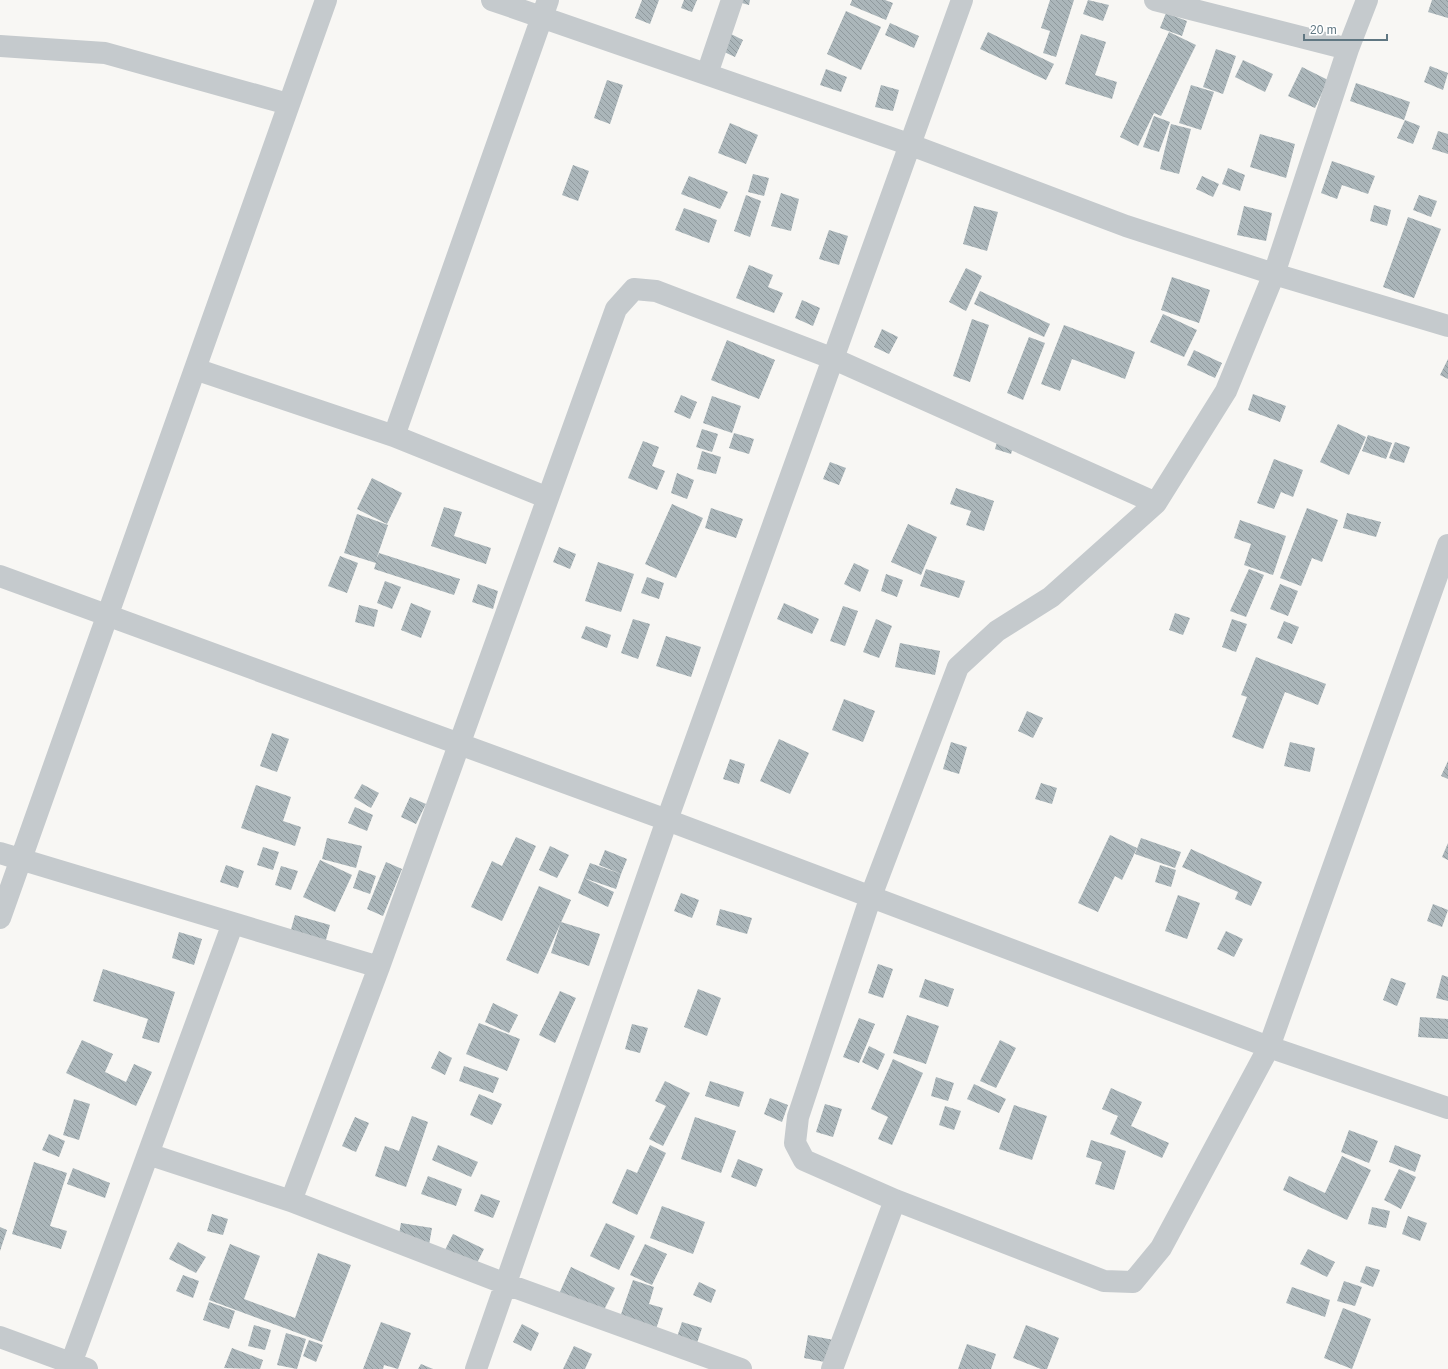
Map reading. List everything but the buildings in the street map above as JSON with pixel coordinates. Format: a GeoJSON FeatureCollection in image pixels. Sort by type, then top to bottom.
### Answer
{"type":"FeatureCollection","features":[{"type":"Feature","properties":{"kind":"street"},"geometry":{"type":"LineString","coordinates":[[0,918],[22,860],[326,0]]}},
{"type":"Feature","properties":{"kind":"street"},"geometry":{"type":"LineString","coordinates":[[492,0],[545,8],[707,74],[911,145],[1126,226],[1274,274],[1448,326]]}},
{"type":"Feature","properties":{"kind":"street"},"geometry":{"type":"LineString","coordinates":[[707,74],[732,0]]}},
{"type":"Feature","properties":{"kind":"street"},"geometry":{"type":"LineString","coordinates":[[476,1369],[667,820],[962,0]]}},
{"type":"Feature","properties":{"kind":"street"},"geometry":{"type":"LineString","coordinates":[[1156,0],[1184,4],[1348,49]]}},
{"type":"Feature","properties":{"kind":"street"},"geometry":{"type":"LineString","coordinates":[[1367,0],[1348,49],[1274,274],[1226,392],[1156,503],[1051,596],[997,631],[958,667],[870,896],[798,1117],[796,1143],[804,1160],[896,1200],[1104,1281],[1133,1282],[1161,1248],[1269,1047],[1448,545]]}},
{"type":"Feature","properties":{"kind":"street"},"geometry":{"type":"LineString","coordinates":[[394,436],[545,8]]}},
{"type":"Feature","properties":{"kind":"street"},"geometry":{"type":"LineString","coordinates":[[0,46],[105,53],[288,104]]}},
{"type":"Feature","properties":{"kind":"street"},"geometry":{"type":"LineString","coordinates":[[291,1201],[379,967],[616,309],[634,290],[656,291],[834,359],[1156,503]]}},
{"type":"Feature","properties":{"kind":"street"},"geometry":{"type":"LineString","coordinates":[[195,369],[394,436],[548,498]]}},
{"type":"Feature","properties":{"kind":"street"},"geometry":{"type":"LineString","coordinates":[[0,576],[667,820],[1269,1047],[1448,1108]]}},
{"type":"Feature","properties":{"kind":"street"},"geometry":{"type":"LineString","coordinates":[[0,853],[379,967]]}},
{"type":"Feature","properties":{"kind":"street"},"geometry":{"type":"LineString","coordinates":[[0,1337],[76,1367],[148,1154],[233,923]]}},
{"type":"Feature","properties":{"kind":"street"},"geometry":{"type":"LineString","coordinates":[[148,1154],[291,1201],[506,1284],[741,1369]]}},
{"type":"Feature","properties":{"kind":"street"},"geometry":{"type":"LineString","coordinates":[[832,1369],[896,1200]]}}]}
